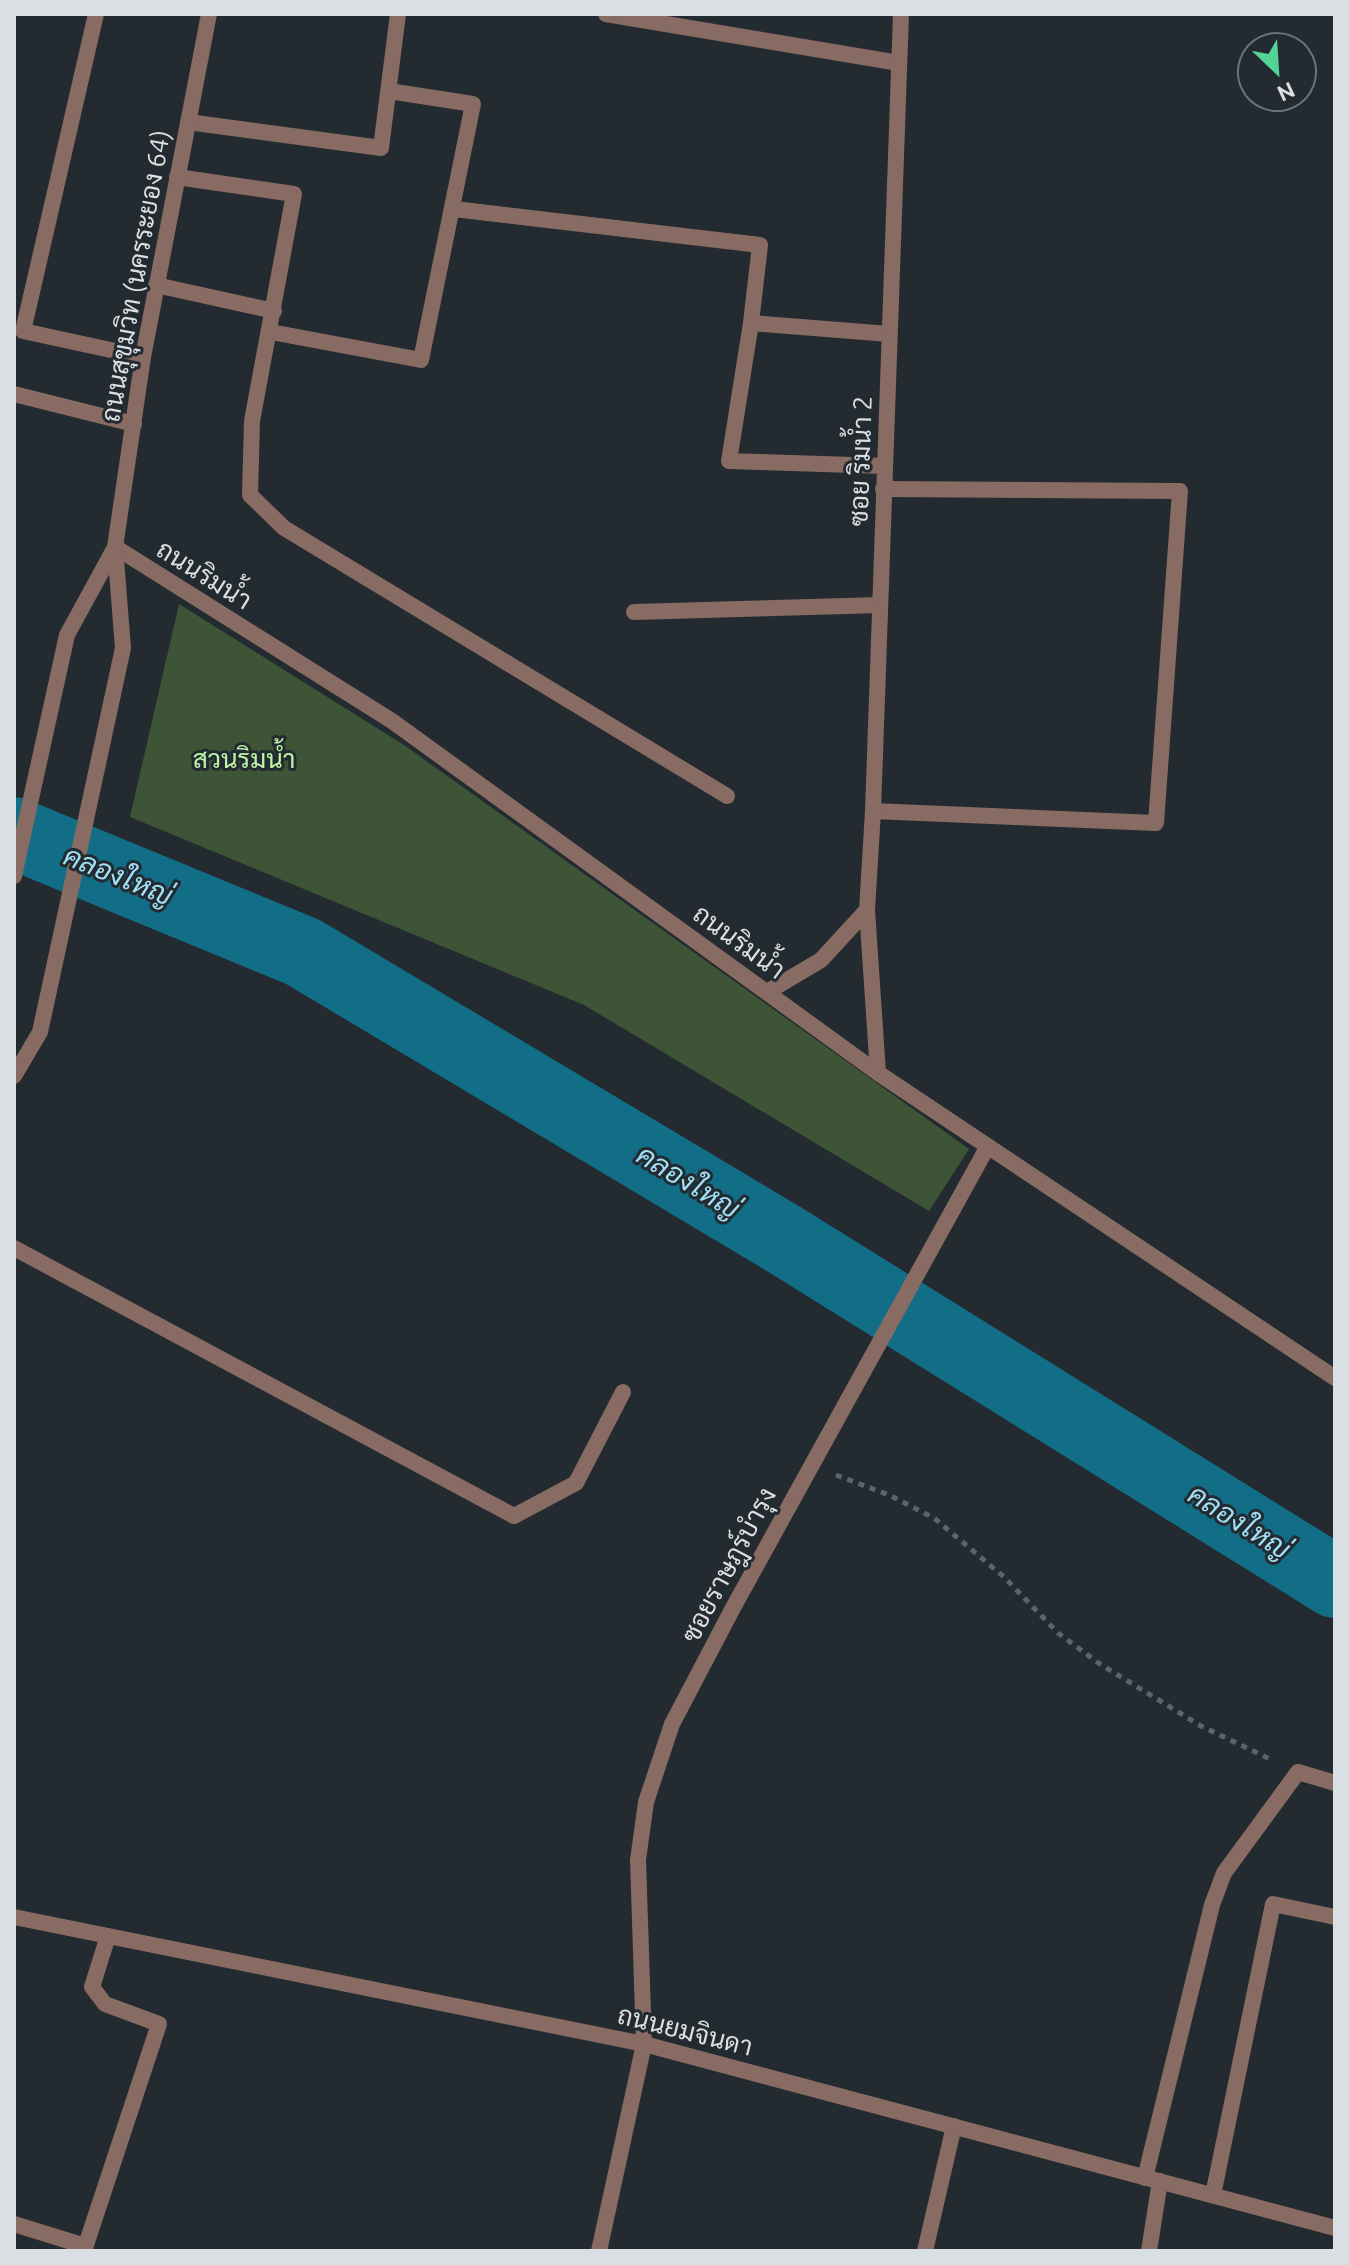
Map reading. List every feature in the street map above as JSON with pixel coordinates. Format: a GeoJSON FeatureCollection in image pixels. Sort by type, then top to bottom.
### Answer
{"type":"FeatureCollection","features":[{"type":"Feature","properties":{"kind":"street"},"geometry":{"type":"LineString","coordinates":[[96,14],[23,331],[143,357]]}},
{"type":"Feature","properties":{"kind":"street","name":"ถนนสุขุมวิท (นครระยอง 64)"},"geometry":{"type":"LineString","coordinates":[[14,1076],[40,1032],[123,648],[115,547],[143,357],[209,14]]}},
{"type":"Feature","properties":{"kind":"street"},"geometry":{"type":"LineString","coordinates":[[188,122],[381,148],[398,14]]}},
{"type":"Feature","properties":{"kind":"street"},"geometry":{"type":"LineString","coordinates":[[606,14],[899,63]]}},
{"type":"Feature","properties":{"kind":"street","name":"ซอย ริมน้ำ 2"},"geometry":{"type":"LineString","coordinates":[[878,1073],[867,910],[901,14]]}},
{"type":"Feature","properties":{"kind":"street"},"geometry":{"type":"LineString","coordinates":[[271,332],[421,360],[473,104],[389,91]]}},
{"type":"Feature","properties":{"kind":"street"},"geometry":{"type":"LineString","coordinates":[[177,177],[294,194],[271,332],[252,421],[250,495],[284,528],[727,796]]}},
{"type":"Feature","properties":{"kind":"street"},"geometry":{"type":"LineString","coordinates":[[454,209],[760,245],[729,461],[884,466]]}},
{"type":"Feature","properties":{"kind":"street"},"geometry":{"type":"LineString","coordinates":[[156,285],[274,311]]}},
{"type":"Feature","properties":{"kind":"street"},"geometry":{"type":"LineString","coordinates":[[751,323],[889,334]]}},
{"type":"Feature","properties":{"kind":"street"},"geometry":{"type":"LineString","coordinates":[[14,394],[134,424]]}},
{"type":"Feature","properties":{"kind":"street"},"geometry":{"type":"LineString","coordinates":[[873,811],[1156,823],[1180,491],[883,489]]}},
{"type":"Feature","properties":{"kind":"street","name":"ถนนสุขุมวิท (นครระยอง 64)"},"geometry":{"type":"LineString","coordinates":[[14,876],[67,635],[115,547]]}},
{"type":"Feature","properties":{"kind":"street","name":"ถนนริมน้ำ"},"geometry":{"type":"LineString","coordinates":[[115,547],[392,721],[878,1073],[1335,1378]]}},
{"type":"Feature","properties":{"kind":"street"},"geometry":{"type":"LineString","coordinates":[[634,612],[880,605]]}},
{"type":"Feature","properties":{"kind":"street"},"geometry":{"type":"LineString","coordinates":[[767,992],[821,960],[867,910]]}},
{"type":"Feature","properties":{"kind":"street","name":"ซอยราษฎร์บำรุง"},"geometry":{"type":"LineString","coordinates":[[599,2251],[644,2044],[638,1860],[646,1802],[672,1724],[956,1199],[988,1146]]}},
{"type":"Feature","properties":{"kind":"street"},"geometry":{"type":"LineString","coordinates":[[14,1248],[514,1516],[576,1483],[623,1392]]}},
{"type":"Feature","properties":{"kind":"street"},"geometry":{"type":"LineString","coordinates":[[1149,2251],[1153,2180],[1212,1905],[1224,1873],[1244,1841],[1298,1772],[1335,1783]]}},
{"type":"Feature","properties":{"kind":"street"},"geometry":{"type":"LineString","coordinates":[[1213,2195],[1273,1904],[1335,1917]]}},
{"type":"Feature","properties":{"kind":"street","name":"ถนนยมจินดา"},"geometry":{"type":"LineString","coordinates":[[14,1917],[644,2044],[1335,2228]]}},
{"type":"Feature","properties":{"kind":"street"},"geometry":{"type":"LineString","coordinates":[[14,2224],[84,2248],[159,2024],[105,2004],[92,1987],[108,1936]]}},
{"type":"Feature","properties":{"kind":"street"},"geometry":{"type":"LineString","coordinates":[[925,2251],[954,2126]]}},
{"type":"Feature","properties":{"kind":"path"},"geometry":{"type":"LineString","coordinates":[[811,1465],[889,1495],[934,1518],[1004,1577],[1058,1633],[1100,1664],[1201,1726],[1298,1772]]}},
{"type":"Feature","properties":{"kind":"green space","name":"สวนริมน้ำ"},"geometry":{"type":"Polygon","coordinates":[[[179,604],[404,745],[969,1149],[929,1211],[584,1005],[130,817],[179,604]]]}},
{"type":"Feature","properties":{"kind":"waterway","name":"คลองใหญ่"},"geometry":{"type":"LineString","coordinates":[[14,833],[303,952],[782,1238],[1335,1582]]}}]}
